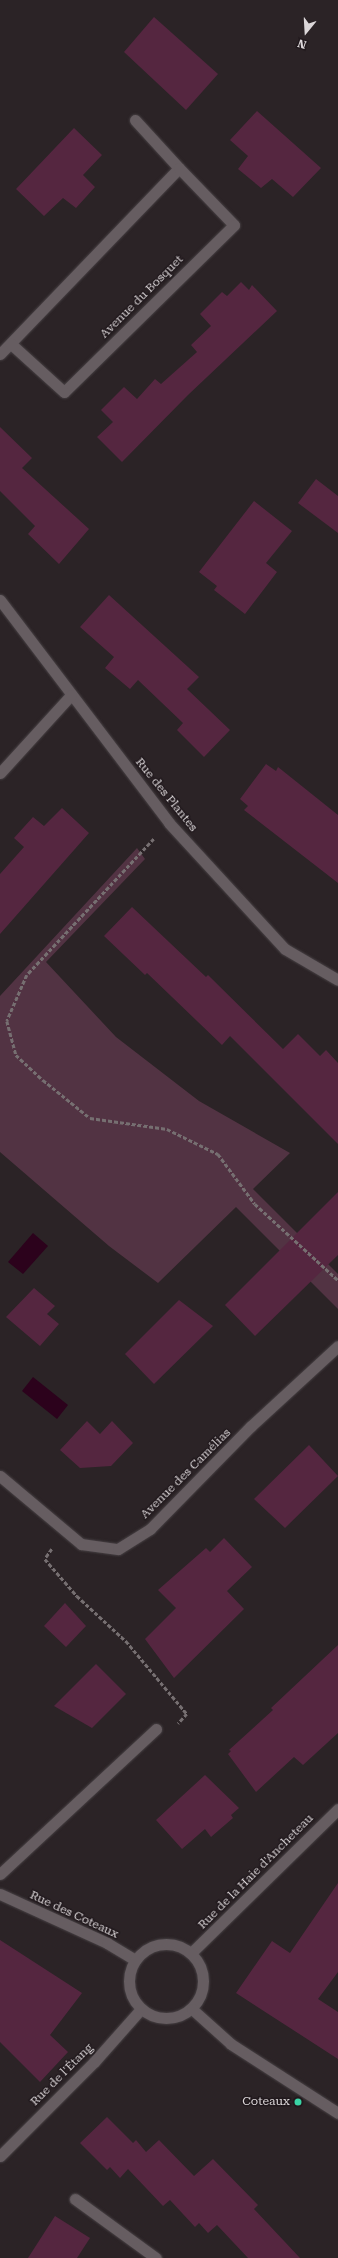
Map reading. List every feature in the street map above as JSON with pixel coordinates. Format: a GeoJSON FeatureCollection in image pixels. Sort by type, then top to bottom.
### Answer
{"type":"FeatureCollection","features":[{"type":"Feature","properties":{"kind":"street","name":"Avenue du Bosquet"},"geometry":{"type":"LineString","coordinates":[[10,344],[64,392],[234,225],[135,120]]}},
{"type":"Feature","properties":{"kind":"street"},"geometry":{"type":"LineString","coordinates":[[0,354],[179,168]]}},
{"type":"Feature","properties":{"kind":"street","name":"Rue des Plantes"},"geometry":{"type":"LineString","coordinates":[[0,600],[169,823],[285,949],[338,980]]}},
{"type":"Feature","properties":{"kind":"street"},"geometry":{"type":"LineString","coordinates":[[0,773],[71,695]]}},
{"type":"Feature","properties":{"kind":"street","name":"Avenue des Camélias"},"geometry":{"type":"LineString","coordinates":[[0,1476],[81,1544],[118,1549],[150,1529],[252,1426],[338,1346]]}},
{"type":"Feature","properties":{"kind":"street"},"geometry":{"type":"LineString","coordinates":[[0,1874],[156,1729]]}},
{"type":"Feature","properties":{"kind":"street","name":"Rue de la Haie d'Ancheteau"},"geometry":{"type":"LineString","coordinates":[[192,1954],[338,1809]]}},
{"type":"Feature","properties":{"kind":"street","name":"Rue des Coteaux"},"geometry":{"type":"LineString","coordinates":[[0,1894],[107,1943],[135,1960]]}},
{"type":"Feature","properties":{"kind":"street"},"geometry":{"type":"LineString","coordinates":[[165,1943],[178,1945],[192,1954],[199,1964],[203,1976],[203,1989],[192,2009],[179,2016],[166,2018],[154,2016],[140,2010],[132,1996],[128,1984],[130,1971],[135,1960],[141,1953],[152,1946],[165,1943]]}},
{"type":"Feature","properties":{"kind":"street"},"geometry":{"type":"LineString","coordinates":[[192,2009],[231,2044],[338,2113]]}},
{"type":"Feature","properties":{"kind":"street","name":"Rue de l'Étang"},"geometry":{"type":"LineString","coordinates":[[0,2156],[94,2062],[140,2010]]}},
{"type":"Feature","properties":{"kind":"street"},"geometry":{"type":"LineString","coordinates":[[76,2199],[156,2258]]}},
{"type":"Feature","properties":{"kind":"path"},"geometry":{"type":"LineString","coordinates":[[169,823],[26,974],[7,1021],[16,1055],[43,1080],[90,1118],[167,1129],[218,1154],[255,1204],[338,1280]]}},
{"type":"Feature","properties":{"kind":"path"},"geometry":{"type":"LineString","coordinates":[[66,1532],[45,1558],[77,1596],[126,1641],[187,1714],[175,1728],[156,1729]]}},
{"type":"Feature","properties":{"kind":"shaded area"},"geometry":{"type":"Polygon","coordinates":[[[137,848],[145,859],[46,962],[116,1037],[199,1101],[290,1153],[253,1189],[338,1274],[338,1309],[236,1207],[158,1283],[109,1246],[0,1152],[0,996],[137,848]]]}},
{"type":"Feature","properties":{"kind":"shaded area"},"geometry":{"type":"Polygon","coordinates":[[[33,1233],[48,1246],[23,1274],[8,1262],[33,1233]]]}},
{"type":"Feature","properties":{"kind":"shaded area"},"geometry":{"type":"Polygon","coordinates":[[[33,1377],[68,1405],[57,1419],[22,1391],[33,1377]]]}},
{"type":"Feature","properties":{"kind":"building"},"geometry":{"type":"Polygon","coordinates":[[[154,17],[218,74],[186,110],[124,52],[154,17]]]}},
{"type":"Feature","properties":{"kind":"building"},"geometry":{"type":"Polygon","coordinates":[[[257,111],[321,168],[293,197],[272,179],[261,188],[238,169],[248,156],[230,140],[257,111]]]}},
{"type":"Feature","properties":{"kind":"building"},"geometry":{"type":"Polygon","coordinates":[[[74,128],[102,155],[83,175],[95,187],[76,208],[63,198],[44,216],[16,189],[74,128]]]}},
{"type":"Feature","properties":{"kind":"building"},"geometry":{"type":"Polygon","coordinates":[[[241,282],[249,290],[252,285],[277,311],[188,395],[122,462],[97,437],[113,422],[101,410],[124,387],[137,399],[155,379],[161,384],[197,352],[191,345],[211,326],[200,314],[222,292],[227,296],[241,282]]]}},
{"type":"Feature","properties":{"kind":"building"},"geometry":{"type":"Polygon","coordinates":[[[0,427],[32,458],[22,468],[89,529],[59,564],[28,534],[35,526],[0,491],[0,427]]]}},
{"type":"Feature","properties":{"kind":"building"},"geometry":{"type":"Polygon","coordinates":[[[316,479],[338,496],[338,533],[298,503],[316,479]]]}},
{"type":"Feature","properties":{"kind":"building"},"geometry":{"type":"Polygon","coordinates":[[[254,501],[292,531],[266,563],[277,572],[245,614],[214,590],[217,586],[199,572],[254,501]]]}},
{"type":"Feature","properties":{"kind":"building"},"geometry":{"type":"Polygon","coordinates":[[[109,595],[199,677],[187,689],[230,730],[204,757],[177,730],[183,723],[138,680],[130,689],[105,668],[114,657],[80,627],[109,595]]]}},
{"type":"Feature","properties":{"kind":"building"},"geometry":{"type":"Polygon","coordinates":[[[266,764],[276,771],[278,767],[338,815],[338,883],[244,810],[248,806],[240,799],[266,764]]]}},
{"type":"Feature","properties":{"kind":"building"},"geometry":{"type":"Polygon","coordinates":[[[62,808],[89,833],[0,934],[0,874],[24,847],[14,838],[33,817],[44,826],[62,808]]]}},
{"type":"Feature","properties":{"kind":"building"},"geometry":{"type":"Polygon","coordinates":[[[132,907],[206,977],[208,975],[283,1049],[298,1034],[320,1056],[326,1050],[338,1063],[338,1144],[230,1036],[222,1045],[147,973],[145,975],[104,936],[132,907]]]}},
{"type":"Feature","properties":{"kind":"building"},"geometry":{"type":"Polygon","coordinates":[[[338,1192],[338,1255],[255,1336],[225,1305],[338,1192]]]}},
{"type":"Feature","properties":{"kind":"building"},"geometry":{"type":"Polygon","coordinates":[[[34,1288],[55,1306],[47,1314],[59,1324],[40,1346],[6,1317],[34,1288]]]}},
{"type":"Feature","properties":{"kind":"building"},"geometry":{"type":"Polygon","coordinates":[[[179,1300],[213,1326],[154,1384],[125,1354],[179,1300]]]}},
{"type":"Feature","properties":{"kind":"building"},"geometry":{"type":"Polygon","coordinates":[[[87,1421],[100,1434],[112,1421],[133,1443],[111,1466],[80,1468],[60,1450],[87,1421]]]}},
{"type":"Feature","properties":{"kind":"building"},"geometry":{"type":"Polygon","coordinates":[[[309,1445],[338,1476],[285,1528],[254,1499],[309,1445]]]}},
{"type":"Feature","properties":{"kind":"building"},"geometry":{"type":"Polygon","coordinates":[[[224,1538],[252,1567],[227,1591],[244,1609],[174,1678],[145,1639],[176,1608],[158,1590],[206,1548],[210,1552],[224,1538]]]}},
{"type":"Feature","properties":{"kind":"building"},"geometry":{"type":"Polygon","coordinates":[[[65,1603],[86,1626],[66,1647],[44,1626],[65,1603]]]}},
{"type":"Feature","properties":{"kind":"building"},"geometry":{"type":"Polygon","coordinates":[[[338,1645],[338,1733],[303,1765],[294,1757],[256,1792],[228,1754],[231,1751],[229,1750],[273,1710],[271,1708],[338,1645]]]}},
{"type":"Feature","properties":{"kind":"building"},"geometry":{"type":"Polygon","coordinates":[[[96,1664],[126,1694],[92,1728],[54,1706],[96,1664]]]}},
{"type":"Feature","properties":{"kind":"building"},"geometry":{"type":"Polygon","coordinates":[[[205,1775],[239,1808],[231,1815],[233,1818],[211,1837],[205,1829],[182,1849],[156,1820],[205,1775]]]}},
{"type":"Feature","properties":{"kind":"building"},"geometry":{"type":"Polygon","coordinates":[[[338,1883],[338,1972],[318,1999],[338,2012],[338,2059],[236,1993],[272,1941],[290,1953],[338,1883]]]}},
{"type":"Feature","properties":{"kind":"building"},"geometry":{"type":"Polygon","coordinates":[[[0,1940],[82,1993],[50,2035],[68,2052],[40,2082],[0,2042],[0,1940]]]}},
{"type":"Feature","properties":{"kind":"building"},"geometry":{"type":"Polygon","coordinates":[[[107,2117],[133,2143],[136,2140],[146,2152],[159,2140],[194,2176],[213,2159],[258,2205],[254,2209],[300,2258],[248,2258],[217,2225],[208,2233],[199,2223],[195,2227],[170,2200],[163,2206],[128,2169],[120,2178],[110,2167],[107,2170],[80,2143],[107,2117]]]}},
{"type":"Feature","properties":{"kind":"building"},"geometry":{"type":"Polygon","coordinates":[[[55,2216],[90,2238],[77,2258],[28,2258],[55,2216]]]}},
{"type":"Feature","properties":{"kind":"place","name":"Coteaux"},"geometry":{"type":"Point","coordinates":[298,2102]}}]}
